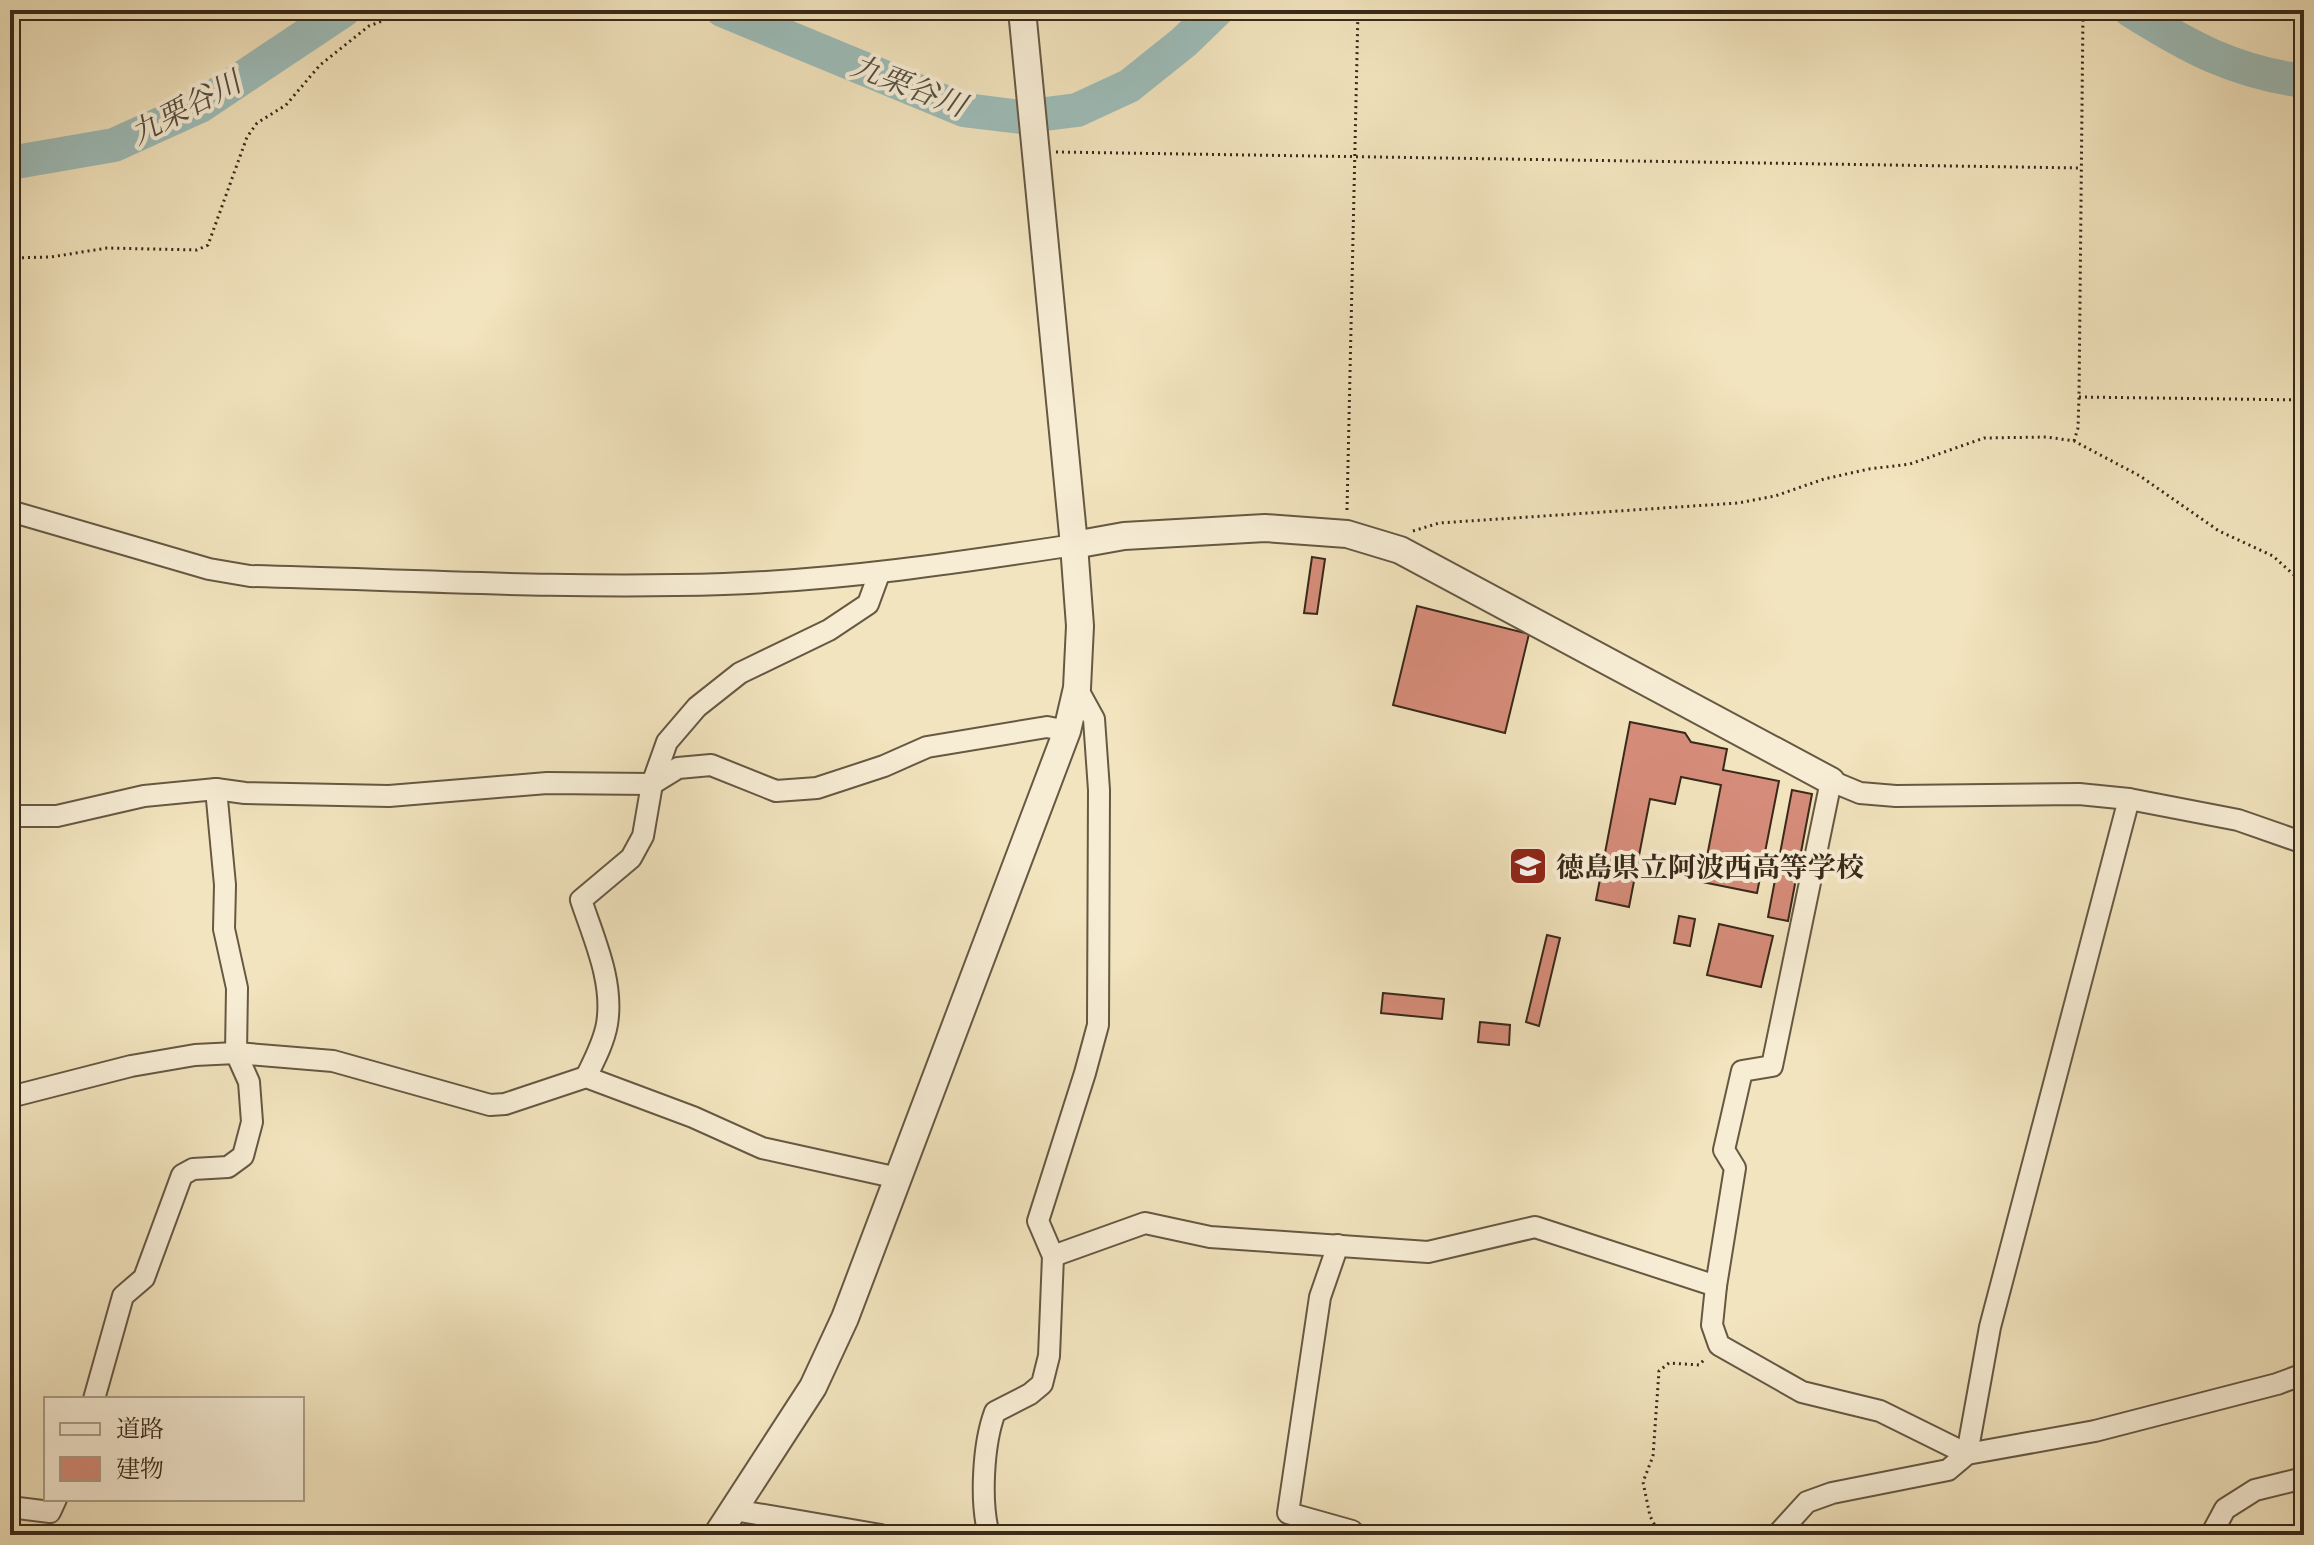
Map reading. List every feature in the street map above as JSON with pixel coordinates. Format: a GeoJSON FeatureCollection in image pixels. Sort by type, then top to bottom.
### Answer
{"type":"FeatureCollection","features":[{"type":"Feature","properties":{"kind":"street"},"geometry":{"type":"LineString","coordinates":[[717,1535],[813,1387],[845,1318],[1067,731],[1077,688],[1080,626],[1074,545],[1022,10]]}},
{"type":"Feature","properties":{"kind":"street"},"geometry":{"type":"LineString","coordinates":[[10,511],[209,569],[250,576],[614,585],[725,584],[879,574],[1124,536],[1265,528],[1347,534],[1400,550],[1831,781],[1860,793],[1896,796],[2049,794],[2129,799],[2238,820],[2304,843]]}},
{"type":"Feature","properties":{"kind":"street"},"geometry":{"type":"LineString","coordinates":[[586,1077],[607,1023],[605,973],[581,900],[631,858],[643,836],[652,784],[667,742],[697,707],[740,673],[829,630],[868,604],[879,574]]}},
{"type":"Feature","properties":{"kind":"street"},"geometry":{"type":"LineString","coordinates":[[989,1535],[985,1518],[988,1431],[995,1412],[1030,1394],[1042,1384],[1049,1356],[1053,1256],[1038,1221],[1098,1025],[1099,790],[1094,719],[1077,688]]}},
{"type":"Feature","properties":{"kind":"street"},"geometry":{"type":"LineString","coordinates":[[10,816],[57,816],[144,796],[216,789],[245,793],[389,796],[547,783],[652,784],[678,768],[711,765],[776,791],[817,788],[884,766],[927,747],[1047,727],[1067,731]]}},
{"type":"Feature","properties":{"kind":"street"},"geometry":{"type":"LineString","coordinates":[[1831,781],[1772,1066],[1742,1071],[1724,1150],[1735,1168],[1712,1325],[1719,1345],[1802,1392],[1880,1411],[1967,1454]]}},
{"type":"Feature","properties":{"kind":"street"},"geometry":{"type":"LineString","coordinates":[[95,1397],[123,1296],[144,1278],[182,1175],[193,1169],[228,1167],[243,1156],[252,1122],[249,1082],[236,1053],[237,988],[224,929],[225,885],[216,789]]}},
{"type":"Feature","properties":{"kind":"street"},"geometry":{"type":"LineString","coordinates":[[1967,1454],[1990,1327],[2129,799]]}},
{"type":"Feature","properties":{"kind":"street"},"geometry":{"type":"LineString","coordinates":[[10,1097],[131,1066],[195,1055],[236,1053],[333,1061],[490,1105],[505,1104],[586,1077],[693,1117],[762,1148],[898,1178]]}},
{"type":"Feature","properties":{"kind":"street"},"geometry":{"type":"LineString","coordinates":[[1053,1256],[1145,1223],[1210,1237],[1428,1252],[1535,1227],[1716,1286]]}},
{"type":"Feature","properties":{"kind":"street"},"geometry":{"type":"LineString","coordinates":[[1338,1245],[1320,1297],[1288,1513],[1352,1531],[1355,1535]]}},
{"type":"Feature","properties":{"kind":"street"},"geometry":{"type":"LineString","coordinates":[[1777,1535],[1807,1502],[1832,1493],[1948,1470],[1967,1454],[2095,1431],[2277,1384],[2304,1374]]}},
{"type":"Feature","properties":{"kind":"street"},"geometry":{"type":"LineString","coordinates":[[2211,1535],[2225,1509],[2255,1490],[2304,1478]]}},
{"type":"Feature","properties":{"kind":"street"},"geometry":{"type":"LineString","coordinates":[[10,1507],[50,1512],[55,1501]]}},
{"type":"Feature","properties":{"kind":"street"},"geometry":{"type":"LineString","coordinates":[[734,1510],[881,1535]]}},
{"type":"Feature","properties":{"kind":"path"},"geometry":{"type":"LineString","coordinates":[[1347,534],[1358,10]]}},
{"type":"Feature","properties":{"kind":"path"},"geometry":{"type":"LineString","coordinates":[[2074,441],[2078,428],[2079,397],[2083,10]]}},
{"type":"Feature","properties":{"kind":"path"},"geometry":{"type":"LineString","coordinates":[[10,258],[51,257],[107,248],[197,250],[208,245],[247,137],[257,123],[286,105],[320,65],[369,26],[382,21]]}},
{"type":"Feature","properties":{"kind":"path"},"geometry":{"type":"LineString","coordinates":[[1035,148],[2081,168]]}},
{"type":"Feature","properties":{"kind":"path"},"geometry":{"type":"LineString","coordinates":[[2079,397],[2304,400]]}},
{"type":"Feature","properties":{"kind":"path"},"geometry":{"type":"LineString","coordinates":[[1400,550],[1412,531],[1439,523],[1738,503],[1775,496],[1824,479],[1910,464],[1984,438],[2047,437],[2074,441],[2140,476],[2219,531],[2273,556],[2304,584]]}},
{"type":"Feature","properties":{"kind":"path"},"geometry":{"type":"LineString","coordinates":[[1660,1535],[1650,1516],[1643,1482],[1653,1456],[1659,1371],[1669,1363],[1699,1365],[1719,1345]]}},
{"type":"Feature","properties":{"kind":"building"},"geometry":{"type":"Polygon","coordinates":[[[1312,557],[1325,559],[1317,614],[1304,613],[1312,557]]]}},
{"type":"Feature","properties":{"kind":"building"},"geometry":{"type":"Polygon","coordinates":[[[1417,606],[1529,634],[1505,733],[1393,705],[1417,606]]]}},
{"type":"Feature","properties":{"kind":"building"},"geometry":{"type":"Polygon","coordinates":[[[1630,722],[1685,733],[1691,742],[1727,749],[1723,770],[1779,781],[1757,893],[1702,882],[1721,785],[1681,777],[1675,804],[1650,799],[1629,907],[1596,900],[1630,722]]]}},
{"type":"Feature","properties":{"kind":"building"},"geometry":{"type":"Polygon","coordinates":[[[1792,790],[1812,794],[1788,921],[1768,917],[1792,790]]]}},
{"type":"Feature","properties":{"kind":"building"},"geometry":{"type":"Polygon","coordinates":[[[1679,916],[1695,919],[1690,946],[1674,943],[1679,916]]]}},
{"type":"Feature","properties":{"kind":"building"},"geometry":{"type":"Polygon","coordinates":[[[1719,924],[1773,936],[1761,987],[1707,975],[1719,924]]]}},
{"type":"Feature","properties":{"kind":"building"},"geometry":{"type":"Polygon","coordinates":[[[1547,935],[1560,938],[1539,1026],[1526,1022],[1547,935]]]}},
{"type":"Feature","properties":{"kind":"building"},"geometry":{"type":"Polygon","coordinates":[[[1383,993],[1444,999],[1442,1019],[1381,1013],[1383,993]]]}},
{"type":"Feature","properties":{"kind":"building"},"geometry":{"type":"Polygon","coordinates":[[[1480,1022],[1510,1025],[1509,1045],[1478,1042],[1480,1022]]]}},
{"type":"Feature","properties":{"kind":"waterway","name":"九栗谷川"},"geometry":{"type":"LineString","coordinates":[[10,163],[114,145],[200,106],[344,10]]}},
{"type":"Feature","properties":{"kind":"waterway","name":"九栗谷川"},"geometry":{"type":"LineString","coordinates":[[722,10],[964,110],[1022,117],[1077,110],[1129,86],[1184,42],[1217,10]]}},
{"type":"Feature","properties":{"kind":"waterway","name":"九栗谷川"},"geometry":{"type":"LineString","coordinates":[[2130,10],[2213,56],[2256,71],[2304,81]]}},
{"type":"Feature","properties":{"kind":"place","name":"徳島県立阿波西高等学校"},"geometry":{"type":"Point","coordinates":[1528,866]}}]}
